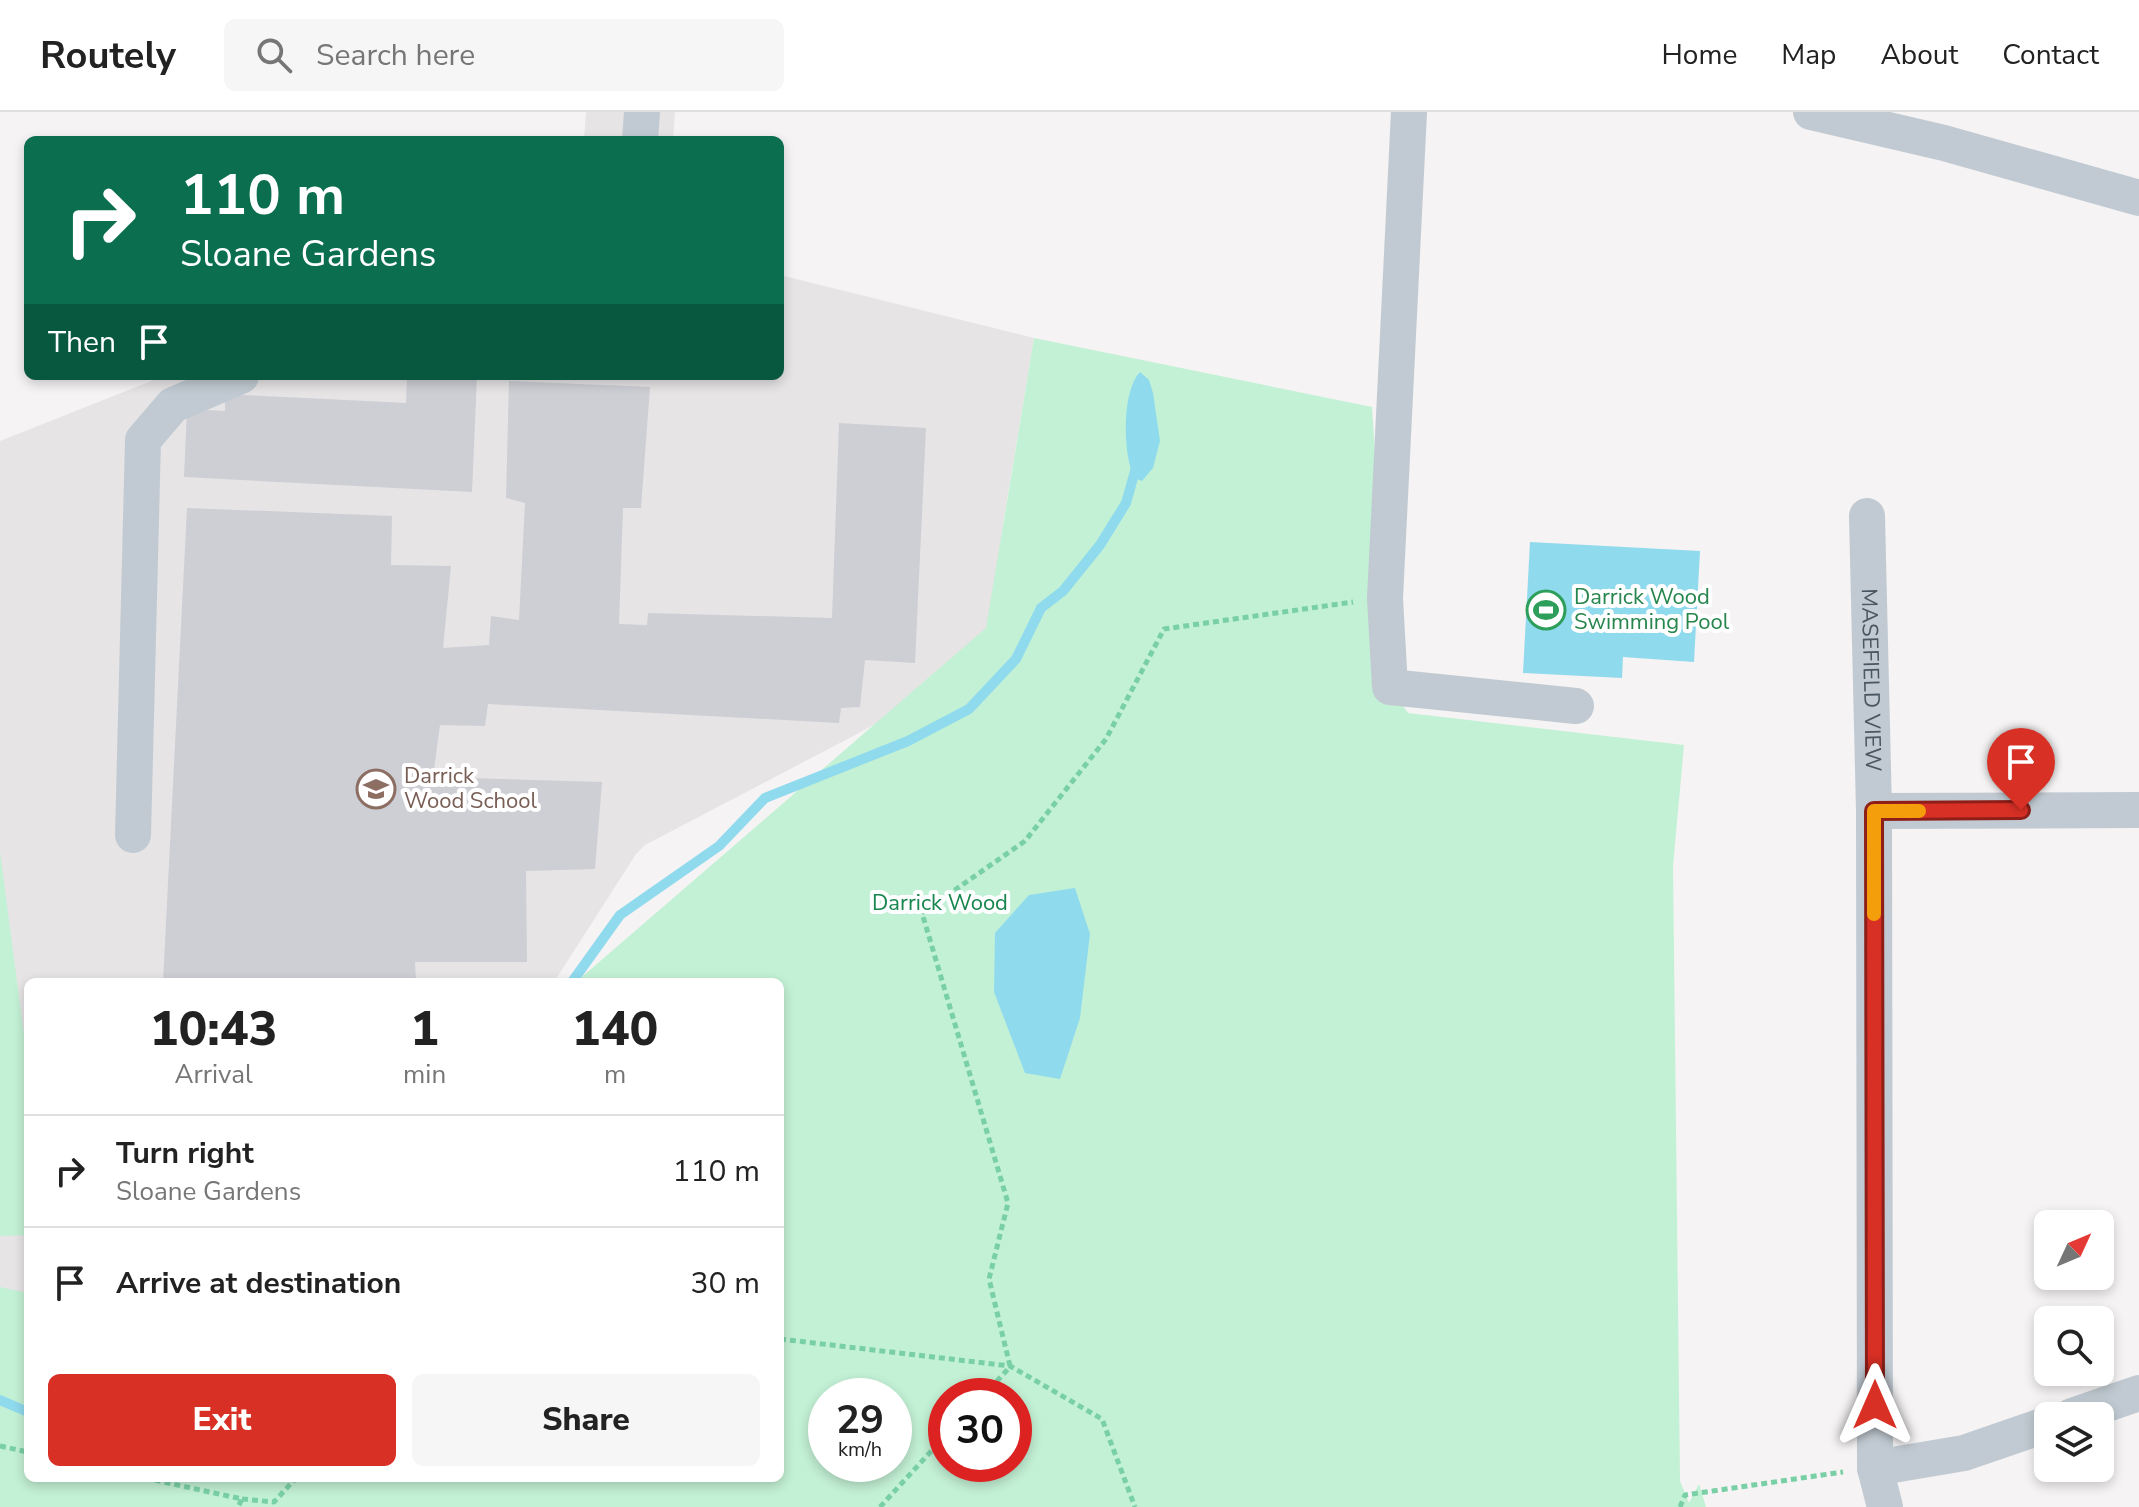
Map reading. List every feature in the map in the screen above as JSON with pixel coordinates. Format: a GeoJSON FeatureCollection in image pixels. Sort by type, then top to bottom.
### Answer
{"type":"FeatureCollection","features":[{"type":"Feature","properties":{"kind":"street"},"geometry":{"type":"LineString","coordinates":[[640,136],[642,112]]}},
{"type":"Feature","properties":{"kind":"street"},"geometry":{"type":"LineString","coordinates":[[1409,112],[1385,598],[1390,687],[1576,706]]}},
{"type":"Feature","properties":{"kind":"street"},"geometry":{"type":"LineString","coordinates":[[1811,112],[1948,128],[2139,198]]}},
{"type":"Feature","properties":{"kind":"street"},"geometry":{"type":"LineString","coordinates":[[133,835],[143,440],[173,405],[232,380]]}},
{"type":"Feature","properties":{"kind":"street","name":"MASEFIELD VIEW"},"geometry":{"type":"LineString","coordinates":[[1867,516],[1874,811],[1875,1468],[1885,1507]]}},
{"type":"Feature","properties":{"kind":"street"},"geometry":{"type":"LineString","coordinates":[[1874,811],[2139,810]]}},
{"type":"Feature","properties":{"kind":"street"},"geometry":{"type":"LineString","coordinates":[[2113,1402],[2139,1393]]}},
{"type":"Feature","properties":{"kind":"street"},"geometry":{"type":"LineString","coordinates":[[1875,1468],[1964,1453],[2034,1429]]}},
{"type":"Feature","properties":{"kind":"path"},"geometry":{"type":"LineString","coordinates":[[1010,1366],[989,1279],[1008,1203],[922,913],[1025,841],[1106,739],[1164,629],[1385,598]]}},
{"type":"Feature","properties":{"kind":"path"},"geometry":{"type":"LineString","coordinates":[[784,1339],[1010,1366],[1102,1419],[1135,1507]]}},
{"type":"Feature","properties":{"kind":"path"},"geometry":{"type":"LineString","coordinates":[[999,1378],[1010,1366]]}},
{"type":"Feature","properties":{"kind":"path"},"geometry":{"type":"LineString","coordinates":[[0,1446],[24,1451]]}},
{"type":"Feature","properties":{"kind":"path"},"geometry":{"type":"LineString","coordinates":[[880,1507],[928,1455]]}},
{"type":"Feature","properties":{"kind":"path"},"geometry":{"type":"LineString","coordinates":[[1680,1507],[1685,1495],[1875,1468]]}},
{"type":"Feature","properties":{"kind":"path"},"geometry":{"type":"LineString","coordinates":[[163,1482],[276,1505],[293,1482]]}},
{"type":"Feature","properties":{"kind":"path"},"geometry":{"type":"LineString","coordinates":[[238,1507],[242,1499]]}},
{"type":"Feature","properties":{"kind":"shaded area"},"geometry":{"type":"Polygon","coordinates":[[[586,112],[675,112],[673,136],[584,136],[586,112]]]}},
{"type":"Feature","properties":{"kind":"shaded area","name":"Darrick Wood School"},"geometry":{"type":"Polygon","coordinates":[[[784,276],[1034,338],[1004,517],[986,660],[859,733],[645,845],[636,854],[557,978],[24,978],[24,1321],[0,1315],[0,441],[154,380],[784,380],[784,276]]]}},
{"type":"Feature","properties":{"kind":"green space","name":"Darrick Wood"},"geometry":{"type":"Polygon","coordinates":[[[1034,338],[1372,407],[1390,687],[1408,713],[1684,745],[1673,866],[1680,1481],[1689,1503],[1699,1484],[1706,1507],[0,1507],[0,1287],[24,1292],[24,1482],[784,1482],[784,978],[581,978],[986,628],[1034,338]]]}},
{"type":"Feature","properties":{"kind":"green space"},"geometry":{"type":"Polygon","coordinates":[[[0,852],[24,1035],[24,1235],[0,1236],[0,852]]]}},
{"type":"Feature","properties":{"kind":"water"},"geometry":{"type":"Polygon","coordinates":[[[1140,372],[1149,380],[1153,393],[1160,441],[1153,468],[1142,481],[1134,478],[1126,439],[1127,408],[1134,381],[1140,372]]]}},
{"type":"Feature","properties":{"kind":"water"},"geometry":{"type":"Polygon","coordinates":[[[1530,542],[1700,551],[1694,662],[1623,657],[1622,678],[1523,673],[1530,542]]]}},
{"type":"Feature","properties":{"kind":"water"},"geometry":{"type":"Polygon","coordinates":[[[1075,888],[1090,934],[1080,1018],[1060,1079],[1025,1073],[994,992],[995,933],[1029,895],[1075,888]]]}},
{"type":"Feature","properties":{"kind":"building"},"geometry":{"type":"Polygon","coordinates":[[[407,380],[477,380],[472,492],[184,477],[187,409],[225,411],[225,394],[406,403],[407,380]]]}},
{"type":"Feature","properties":{"kind":"building","name":"Darrick Wood School"},"geometry":{"type":"Polygon","coordinates":[[[509,381],[650,387],[641,508],[623,508],[619,624],[647,625],[648,613],[832,618],[839,423],[926,428],[915,663],[865,660],[860,707],[841,708],[839,723],[488,704],[485,726],[440,725],[433,777],[602,782],[595,869],[526,871],[527,962],[415,962],[416,978],[163,978],[187,508],[392,516],[391,565],[451,566],[443,648],[489,645],[491,616],[519,620],[525,503],[506,498],[509,381]]]}},
{"type":"Feature","properties":{"kind":"waterway"},"geometry":{"type":"LineString","coordinates":[[575,978],[620,915],[719,846],[765,798],[908,741],[969,709],[1016,659],[1041,608],[1063,591],[1100,545],[1126,503],[1137,464]]}},
{"type":"Feature","properties":{"kind":"waterway"},"geometry":{"type":"LineString","coordinates":[[0,1400],[24,1410]]}},
{"type":"Feature","properties":{"kind":"slow traffic"},"geometry":{"type":"LineString","coordinates":[[1874,914],[1874,811],[1919,811]]}},
{"type":"Feature","properties":{"kind":"place","name":"Darrick Wood Swimming Pool"},"geometry":{"type":"Point","coordinates":[1546,610]}},
{"type":"Feature","properties":{"kind":"place","name":"Darrick Wood School"},"geometry":{"type":"Point","coordinates":[376,789]}},
{"type":"Feature","properties":{"kind":"route"},"geometry":{"type":"LineString","coordinates":[[1875,1405],[1874,811],[2021,810]]}}]}
